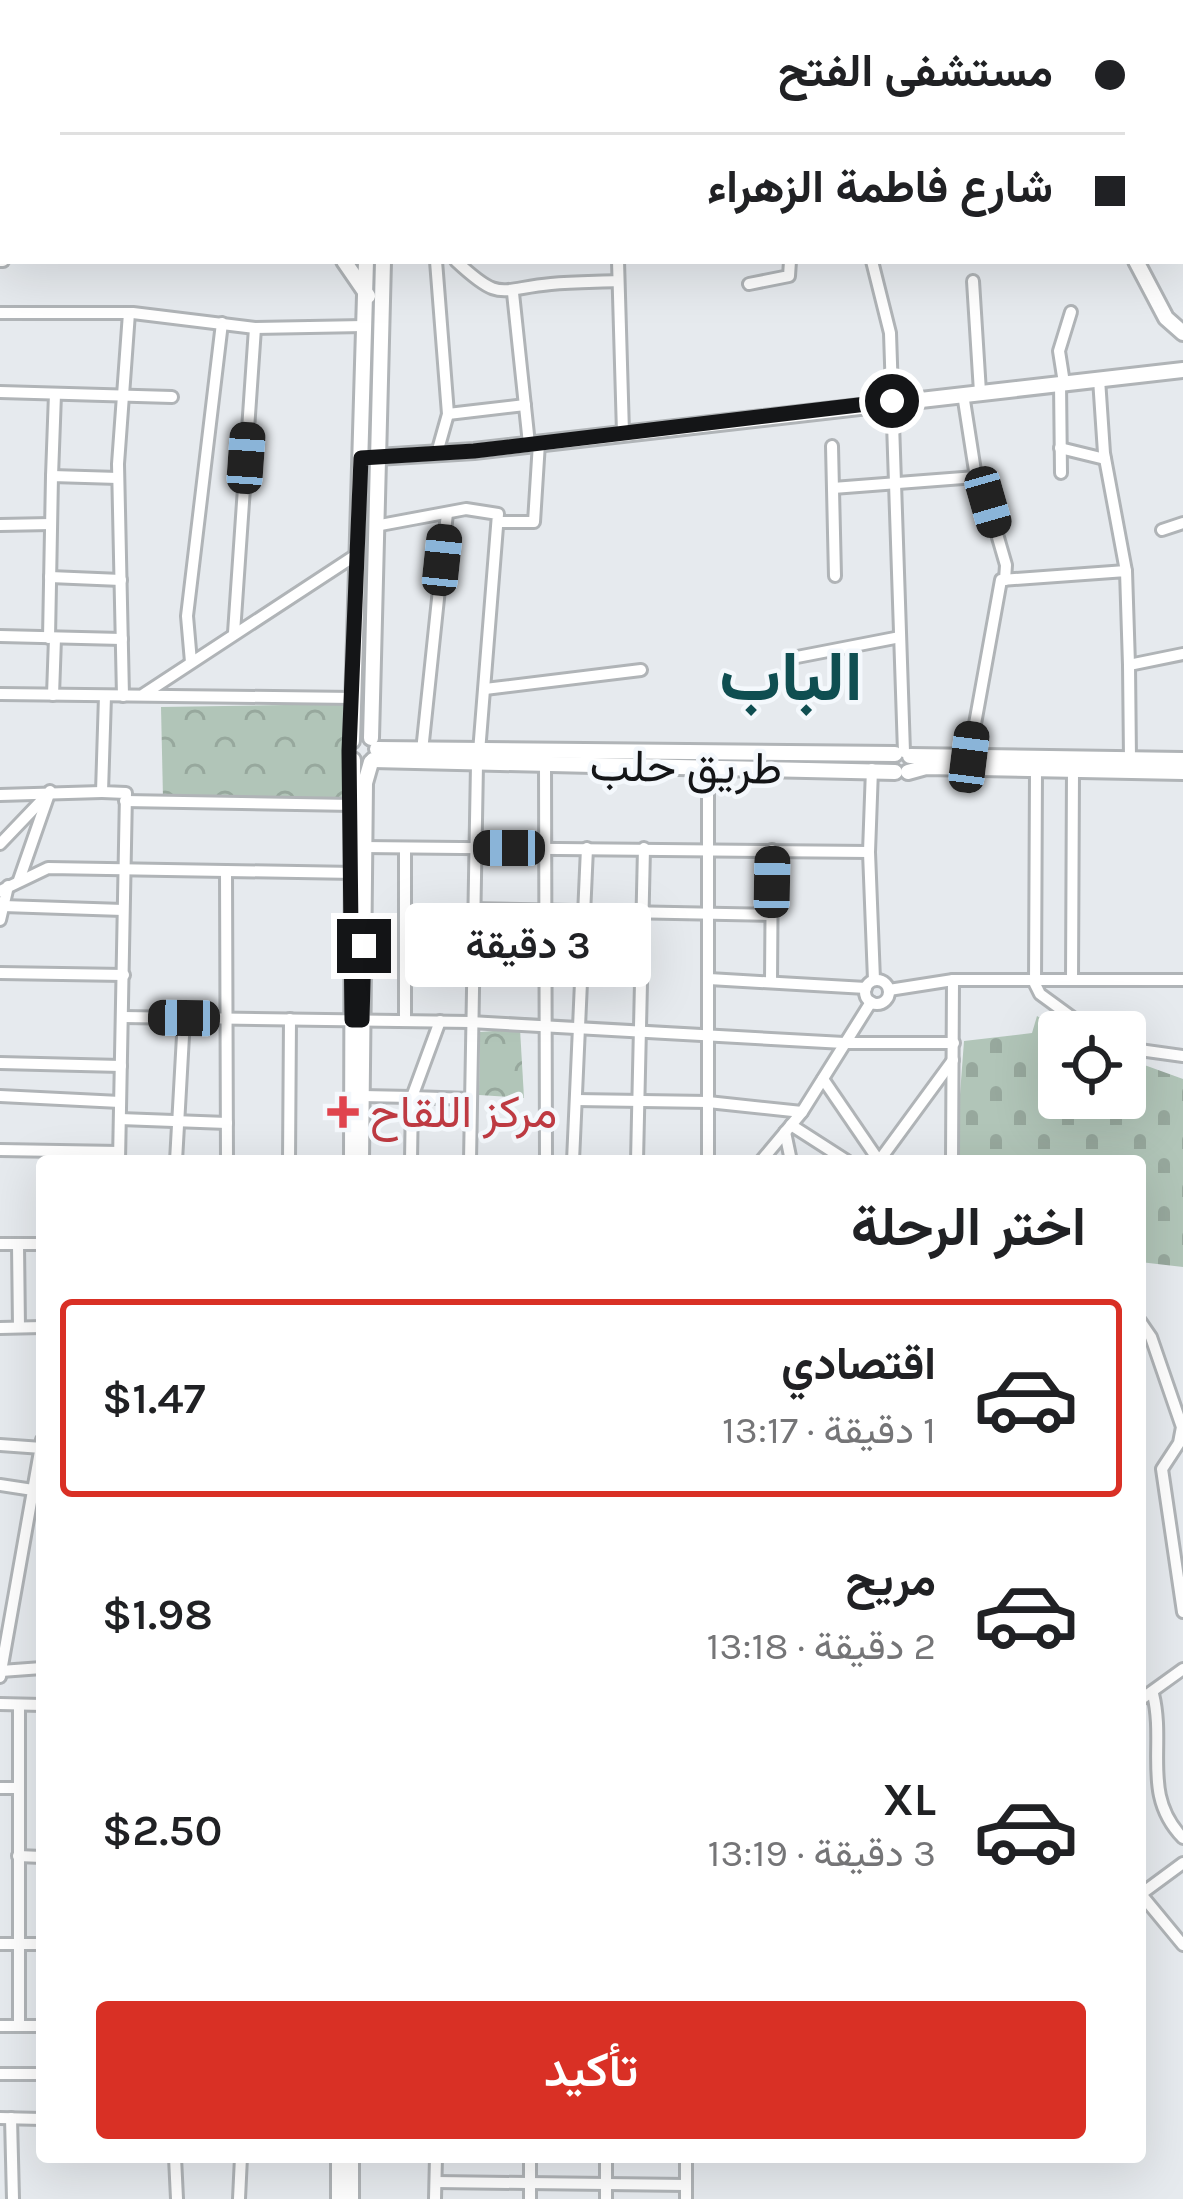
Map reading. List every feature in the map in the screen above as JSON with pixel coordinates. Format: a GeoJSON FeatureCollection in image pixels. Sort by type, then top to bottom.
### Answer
{"type":"FeatureCollection","features":[{"type":"Feature","properties":{"kind":"main road"},"geometry":{"type":"LineString","coordinates":[[346,264],[365,294],[381,307]]}},
{"type":"Feature","properties":{"kind":"main road"},"geometry":{"type":"LineString","coordinates":[[352,1155],[359,847],[364,782],[373,752],[375,526],[364,326],[366,264]]}},
{"type":"Feature","properties":{"kind":"main road"},"geometry":{"type":"LineString","coordinates":[[359,847],[352,805],[352,741],[359,553],[382,264]]}},
{"type":"Feature","properties":{"kind":"main road"},"geometry":{"type":"LineString","coordinates":[[1138,264],[1166,318],[1183,333]]}},
{"type":"Feature","properties":{"kind":"main road"},"geometry":{"type":"LineString","coordinates":[[369,458],[1183,370]]}},
{"type":"Feature","properties":{"kind":"main road"},"geometry":{"type":"LineString","coordinates":[[352,741],[373,752],[478,758],[1183,760]]}},
{"type":"Feature","properties":{"kind":"main road"},"geometry":{"type":"LineString","coordinates":[[353,760],[373,752],[422,751],[478,758]]}},
{"type":"Feature","properties":{"kind":"main road","name":"طريق حلب"},"geometry":{"type":"LineString","coordinates":[[478,758],[545,765],[872,769],[902,761],[922,767],[1183,772]]}},
{"type":"Feature","properties":{"kind":"main road"},"geometry":{"type":"LineString","coordinates":[[357,1020],[361,1155]]}},
{"type":"Feature","properties":{"kind":"main road"},"geometry":{"type":"LineString","coordinates":[[338,2199],[339,2163]]}},
{"type":"Feature","properties":{"kind":"main road"},"geometry":{"type":"LineString","coordinates":[[351,2163],[351,2199]]}},
{"type":"Feature","properties":{"kind":"street"},"geometry":{"type":"LineString","coordinates":[[436,264],[448,414],[437,453]]}},
{"type":"Feature","properties":{"kind":"street"},"geometry":{"type":"LineString","coordinates":[[459,264],[482,285],[513,293],[547,284],[618,281]]}},
{"type":"Feature","properties":{"kind":"street"},"geometry":{"type":"LineString","coordinates":[[618,264],[623,433]]}},
{"type":"Feature","properties":{"kind":"street"},"geometry":{"type":"LineString","coordinates":[[749,284],[789,276],[790,264]]}},
{"type":"Feature","properties":{"kind":"street"},"geometry":{"type":"LineString","coordinates":[[873,264],[890,333],[902,761]]}},
{"type":"Feature","properties":{"kind":"street"},"geometry":{"type":"LineString","coordinates":[[973,281],[980,392]]}},
{"type":"Feature","properties":{"kind":"street"},"geometry":{"type":"LineString","coordinates":[[499,522],[534,522],[534,443],[525,405],[513,293]]}},
{"type":"Feature","properties":{"kind":"street"},"geometry":{"type":"LineString","coordinates":[[1061,473],[1059,351],[1071,312]]}},
{"type":"Feature","properties":{"kind":"street"},"geometry":{"type":"LineString","coordinates":[[0,313],[129,313],[255,328],[364,326]]}},
{"type":"Feature","properties":{"kind":"street"},"geometry":{"type":"LineString","coordinates":[[123,696],[118,478],[129,313]]}},
{"type":"Feature","properties":{"kind":"street"},"geometry":{"type":"LineString","coordinates":[[191,662],[188,616],[222,323]]}},
{"type":"Feature","properties":{"kind":"street"},"geometry":{"type":"LineString","coordinates":[[234,632],[255,328]]}},
{"type":"Feature","properties":{"kind":"street"},"geometry":{"type":"LineString","coordinates":[[1099,379],[1105,459],[1126,571],[1130,759]]}},
{"type":"Feature","properties":{"kind":"street"},"geometry":{"type":"LineString","coordinates":[[0,392],[172,397]]}},
{"type":"Feature","properties":{"kind":"street"},"geometry":{"type":"LineString","coordinates":[[53,695],[50,577],[55,394]]}},
{"type":"Feature","properties":{"kind":"street"},"geometry":{"type":"LineString","coordinates":[[963,394],[980,503],[988,502],[1005,580],[977,688],[969,757]]}},
{"type":"Feature","properties":{"kind":"street"},"geometry":{"type":"LineString","coordinates":[[448,414],[525,405]]}},
{"type":"Feature","properties":{"kind":"street"},"geometry":{"type":"LineString","coordinates":[[832,446],[835,576]]}},
{"type":"Feature","properties":{"kind":"street"},"geometry":{"type":"LineString","coordinates":[[1060,448],[1105,459]]}},
{"type":"Feature","properties":{"kind":"street"},"geometry":{"type":"LineString","coordinates":[[52,476],[118,478]]}},
{"type":"Feature","properties":{"kind":"street"},"geometry":{"type":"LineString","coordinates":[[833,488],[895,480],[976,478]]}},
{"type":"Feature","properties":{"kind":"street"},"geometry":{"type":"LineString","coordinates":[[375,526],[486,509],[498,514],[473,848],[470,1155]]}},
{"type":"Feature","properties":{"kind":"street"},"geometry":{"type":"LineString","coordinates":[[422,751],[447,513]]}},
{"type":"Feature","properties":{"kind":"street"},"geometry":{"type":"LineString","coordinates":[[1162,530],[1183,523]]}},
{"type":"Feature","properties":{"kind":"street"},"geometry":{"type":"LineString","coordinates":[[0,525],[51,524]]}},
{"type":"Feature","properties":{"kind":"street"},"geometry":{"type":"LineString","coordinates":[[141,696],[359,553]]}},
{"type":"Feature","properties":{"kind":"street"},"geometry":{"type":"LineString","coordinates":[[1005,580],[1126,571]]}},
{"type":"Feature","properties":{"kind":"street"},"geometry":{"type":"LineString","coordinates":[[50,577],[121,580]]}},
{"type":"Feature","properties":{"kind":"street"},"geometry":{"type":"LineString","coordinates":[[0,636],[122,639]]}},
{"type":"Feature","properties":{"kind":"street"},"geometry":{"type":"LineString","coordinates":[[797,658],[900,637]]}},
{"type":"Feature","properties":{"kind":"street"},"geometry":{"type":"LineString","coordinates":[[1129,665],[1183,654]]}},
{"type":"Feature","properties":{"kind":"street"},"geometry":{"type":"LineString","coordinates":[[485,689],[641,670]]}},
{"type":"Feature","properties":{"kind":"street"},"geometry":{"type":"LineString","coordinates":[[0,694],[354,698]]}},
{"type":"Feature","properties":{"kind":"street"},"geometry":{"type":"LineString","coordinates":[[102,792],[105,696]]}},
{"type":"Feature","properties":{"kind":"street"},"geometry":{"type":"LineString","coordinates":[[545,765],[546,1155]]}},
{"type":"Feature","properties":{"kind":"street"},"geometry":{"type":"LineString","coordinates":[[707,766],[708,1155]]}},
{"type":"Feature","properties":{"kind":"street"},"geometry":{"type":"LineString","coordinates":[[766,1155],[802,1112],[871,1002],[868,852],[872,769]]}},
{"type":"Feature","properties":{"kind":"street"},"geometry":{"type":"LineString","coordinates":[[1036,770],[1034,980],[1040,994],[1063,1011]]}},
{"type":"Feature","properties":{"kind":"street"},"geometry":{"type":"LineString","coordinates":[[1072,980],[1073,770]]}},
{"type":"Feature","properties":{"kind":"street"},"geometry":{"type":"LineString","coordinates":[[0,844],[50,791]]}},
{"type":"Feature","properties":{"kind":"street"},"geometry":{"type":"LineString","coordinates":[[0,920],[9,886],[50,791]]}},
{"type":"Feature","properties":{"kind":"street"},"geometry":{"type":"LineString","coordinates":[[0,795],[126,793],[119,1155]]}},
{"type":"Feature","properties":{"kind":"street"},"geometry":{"type":"LineString","coordinates":[[125,801],[352,805]]}},
{"type":"Feature","properties":{"kind":"street"},"geometry":{"type":"LineString","coordinates":[[359,847],[868,852]]}},
{"type":"Feature","properties":{"kind":"street"},"geometry":{"type":"LineString","coordinates":[[405,848],[405,1021]]}},
{"type":"Feature","properties":{"kind":"street"},"geometry":{"type":"LineString","coordinates":[[573,1155],[587,848]]}},
{"type":"Feature","properties":{"kind":"street"},"geometry":{"type":"LineString","coordinates":[[638,1155],[644,848]]}},
{"type":"Feature","properties":{"kind":"street"},"geometry":{"type":"LineString","coordinates":[[771,981],[772,850]]}},
{"type":"Feature","properties":{"kind":"street"},"geometry":{"type":"LineString","coordinates":[[9,886],[48,868],[359,873]]}},
{"type":"Feature","properties":{"kind":"street"},"geometry":{"type":"LineString","coordinates":[[226,871],[226,1155]]}},
{"type":"Feature","properties":{"kind":"street"},"geometry":{"type":"LineString","coordinates":[[3,906],[123,910]]}},
{"type":"Feature","properties":{"kind":"street"},"geometry":{"type":"LineString","coordinates":[[472,909],[771,915]]}},
{"type":"Feature","properties":{"kind":"street"},"geometry":{"type":"LineString","coordinates":[[0,973],[124,975]]}},
{"type":"Feature","properties":{"kind":"street"},"geometry":{"type":"LineString","coordinates":[[709,980],[870,984],[889,990],[953,980],[1183,980]]}},
{"type":"Feature","properties":{"kind":"street"},"geometry":{"type":"LineString","coordinates":[[952,1155],[953,980]]}},
{"type":"Feature","properties":{"kind":"street"},"geometry":{"type":"LineString","coordinates":[[871,1002],[885,1000],[889,990]]}},
{"type":"Feature","properties":{"kind":"street"},"geometry":{"type":"LineString","coordinates":[[123,1017],[440,1021],[844,1042],[954,1043]]}},
{"type":"Feature","properties":{"kind":"street"},"geometry":{"type":"LineString","coordinates":[[176,1155],[184,1018]]}},
{"type":"Feature","properties":{"kind":"street"},"geometry":{"type":"LineString","coordinates":[[289,1155],[290,1019]]}},
{"type":"Feature","properties":{"kind":"street"},"geometry":{"type":"LineString","coordinates":[[411,1155],[412,1096],[440,1021]]}},
{"type":"Feature","properties":{"kind":"street"},"geometry":{"type":"LineString","coordinates":[[1146,1051],[1183,1056]]}},
{"type":"Feature","properties":{"kind":"street"},"geometry":{"type":"LineString","coordinates":[[883,1155],[955,1058]]}},
{"type":"Feature","properties":{"kind":"street"},"geometry":{"type":"LineString","coordinates":[[0,1064],[122,1066]]}},
{"type":"Feature","properties":{"kind":"street"},"geometry":{"type":"LineString","coordinates":[[823,1079],[875,1155]]}},
{"type":"Feature","properties":{"kind":"street"},"geometry":{"type":"LineString","coordinates":[[0,1096],[121,1102]]}},
{"type":"Feature","properties":{"kind":"street"},"geometry":{"type":"LineString","coordinates":[[362,1096],[470,1099]]}},
{"type":"Feature","properties":{"kind":"street"},"geometry":{"type":"LineString","coordinates":[[576,1100],[708,1102],[802,1112]]}},
{"type":"Feature","properties":{"kind":"street"},"geometry":{"type":"LineString","coordinates":[[120,1119],[227,1123]]}},
{"type":"Feature","properties":{"kind":"street"},"geometry":{"type":"LineString","coordinates":[[788,1129],[790,1155]]}},
{"type":"Feature","properties":{"kind":"street"},"geometry":{"type":"LineString","coordinates":[[788,1129],[836,1155]]}},
{"type":"Feature","properties":{"kind":"street"},"geometry":{"type":"LineString","coordinates":[[0,1150],[41,1155]]}},
{"type":"Feature","properties":{"kind":"street"},"geometry":{"type":"LineString","coordinates":[[0,1244],[36,1244]]}},
{"type":"Feature","properties":{"kind":"street"},"geometry":{"type":"LineString","coordinates":[[18,1244],[19,1328]]}},
{"type":"Feature","properties":{"kind":"street"},"geometry":{"type":"LineString","coordinates":[[0,1328],[36,1327]]}},
{"type":"Feature","properties":{"kind":"street"},"geometry":{"type":"LineString","coordinates":[[1146,1330],[1181,1422],[1182,1438],[1162,1468],[1168,1536],[1183,1612]]}},
{"type":"Feature","properties":{"kind":"street"},"geometry":{"type":"LineString","coordinates":[[0,1444],[36,1445]]}},
{"type":"Feature","properties":{"kind":"street"},"geometry":{"type":"LineString","coordinates":[[1166,1456],[1183,1454]]}},
{"type":"Feature","properties":{"kind":"street"},"geometry":{"type":"LineString","coordinates":[[36,1475],[4,1620],[0,1674],[36,1669]]}},
{"type":"Feature","properties":{"kind":"street"},"geometry":{"type":"LineString","coordinates":[[0,1485],[33,1490]]}},
{"type":"Feature","properties":{"kind":"street"},"geometry":{"type":"LineString","coordinates":[[1146,1697],[1183,1669]]}},
{"type":"Feature","properties":{"kind":"street"},"geometry":{"type":"LineString","coordinates":[[1153,1694],[1156,1789],[1166,1818],[1183,1838]]}},
{"type":"Feature","properties":{"kind":"street"},"geometry":{"type":"LineString","coordinates":[[0,1704],[36,1705]]}},
{"type":"Feature","properties":{"kind":"street"},"geometry":{"type":"LineString","coordinates":[[19,1705],[19,2026]]}},
{"type":"Feature","properties":{"kind":"street"},"geometry":{"type":"LineString","coordinates":[[0,1788],[19,1788]]}},
{"type":"Feature","properties":{"kind":"street"},"geometry":{"type":"LineString","coordinates":[[18,1856],[36,1857]]}},
{"type":"Feature","properties":{"kind":"street"},"geometry":{"type":"LineString","coordinates":[[1146,1889],[1183,1863]]}},
{"type":"Feature","properties":{"kind":"street"},"geometry":{"type":"LineString","coordinates":[[1146,1899],[1183,1945]]}},
{"type":"Feature","properties":{"kind":"street"},"geometry":{"type":"LineString","coordinates":[[0,1944],[36,1944]]}},
{"type":"Feature","properties":{"kind":"street"},"geometry":{"type":"LineString","coordinates":[[0,2026],[36,2026]]}},
{"type":"Feature","properties":{"kind":"street"},"geometry":{"type":"LineString","coordinates":[[0,2074],[36,2074]]}},
{"type":"Feature","properties":{"kind":"street"},"geometry":{"type":"LineString","coordinates":[[13,2199],[5,2118],[36,2119]]}},
{"type":"Feature","properties":{"kind":"street"},"geometry":{"type":"LineString","coordinates":[[175,2163],[177,2199]]}},
{"type":"Feature","properties":{"kind":"street"},"geometry":{"type":"LineString","coordinates":[[239,2199],[242,2163]]}},
{"type":"Feature","properties":{"kind":"street"},"geometry":{"type":"LineString","coordinates":[[435,2199],[436,2163]]}},
{"type":"Feature","properties":{"kind":"street"},"geometry":{"type":"LineString","coordinates":[[530,2163],[530,2199]]}},
{"type":"Feature","properties":{"kind":"street"},"geometry":{"type":"LineString","coordinates":[[606,2163],[606,2199]]}},
{"type":"Feature","properties":{"kind":"street"},"geometry":{"type":"LineString","coordinates":[[686,2163],[686,2199]]}},
{"type":"Feature","properties":{"kind":"street"},"geometry":{"type":"LineString","coordinates":[[436,2182],[686,2185]]}},
{"type":"Feature","properties":{"kind":"green space"},"geometry":{"type":"Polygon","coordinates":[[[346,704],[346,798],[163,798],[161,707],[346,704]]]}},
{"type":"Feature","properties":{"kind":"green space"},"geometry":{"type":"Polygon","coordinates":[[[1038,1017],[1038,1119],[1146,1119],[1146,1066],[1183,1079],[1183,1267],[1146,1263],[1146,1155],[955,1155],[964,1041],[1032,1033],[1038,1017]]]}},
{"type":"Feature","properties":{"kind":"green space"},"geometry":{"type":"Polygon","coordinates":[[[520,1029],[524,1098],[479,1095],[480,1032],[520,1029]]]}},
{"type":"Feature","properties":{"kind":"place","name":"مركز اللقاح"},"geometry":{"type":"Point","coordinates":[343,1112]}},
{"type":"Feature","properties":{"kind":"district","name":"الباب"},"geometry":{"type":"Point","coordinates":[791,677]}},
{"type":"Feature","properties":{"kind":"route"},"geometry":{"type":"LineString","coordinates":[[364,946],[362,1020],[352,1020],[353,760],[349,751],[361,458],[474,451],[892,401]]}}]}
